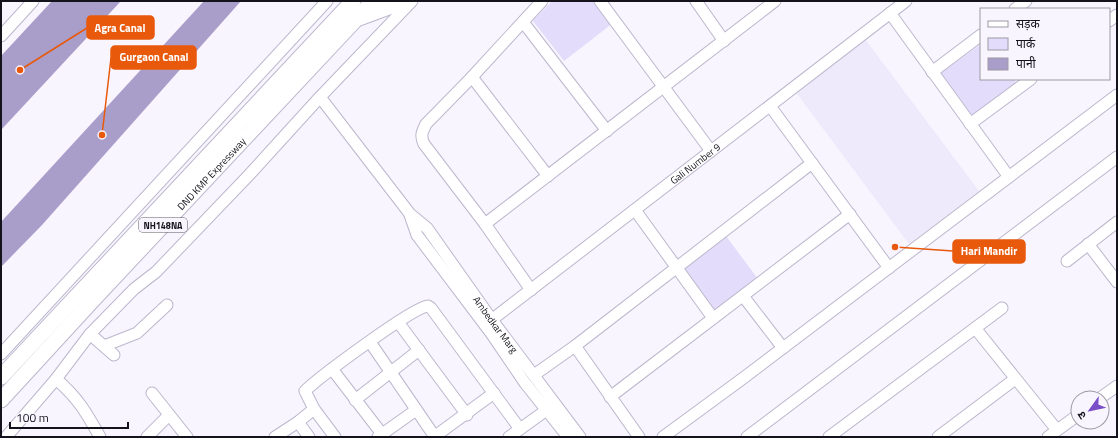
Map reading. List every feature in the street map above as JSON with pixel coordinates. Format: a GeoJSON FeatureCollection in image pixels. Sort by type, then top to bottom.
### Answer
{"type":"FeatureCollection","features":[{"type":"Feature","properties":{"kind":"highway","name":"DND KMP Expressway"},"geometry":{"type":"LineString","coordinates":[[1,377],[353,1]]}},
{"type":"Feature","properties":{"kind":"highway","name":"DND KMP Expressway"},"geometry":{"type":"LineString","coordinates":[[1,400],[373,1]]}},
{"type":"Feature","properties":{"kind":"highway"},"geometry":{"type":"LineString","coordinates":[[357,19],[405,1]]}},
{"type":"Feature","properties":{"kind":"street"},"geometry":{"type":"LineString","coordinates":[[1,36],[33,1]]}},
{"type":"Feature","properties":{"kind":"street"},"geometry":{"type":"LineString","coordinates":[[1,354],[327,1]]}},
{"type":"Feature","properties":{"kind":"street"},"geometry":{"type":"LineString","coordinates":[[6,437],[56,379],[90,334],[134,289],[156,272],[412,1]]}},
{"type":"Feature","properties":{"kind":"street"},"geometry":{"type":"LineString","coordinates":[[531,290],[485,224],[424,144],[421,137],[426,124],[524,22],[542,1]]}},
{"type":"Feature","properties":{"kind":"street"},"geometry":{"type":"LineString","coordinates":[[600,1],[711,151]]}},
{"type":"Feature","properties":{"kind":"street"},"geometry":{"type":"LineString","coordinates":[[696,1],[724,41]]}},
{"type":"Feature","properties":{"kind":"street"},"geometry":{"type":"LineString","coordinates":[[485,224],[775,1]]}},
{"type":"Feature","properties":{"kind":"street","name":"Gali Number 9"},"geometry":{"type":"LineString","coordinates":[[488,322],[906,1]]}},
{"type":"Feature","properties":{"kind":"street"},"geometry":{"type":"LineString","coordinates":[[1016,8],[1026,1]]}},
{"type":"Feature","properties":{"kind":"street"},"geometry":{"type":"LineString","coordinates":[[890,13],[1009,177]]}},
{"type":"Feature","properties":{"kind":"street"},"geometry":{"type":"LineString","coordinates":[[524,22],[607,131]]}},
{"type":"Feature","properties":{"kind":"street"},"geometry":{"type":"LineString","coordinates":[[932,72],[980,36]]}},
{"type":"Feature","properties":{"kind":"street"},"geometry":{"type":"LineString","coordinates":[[472,77],[548,176]]}},
{"type":"Feature","properties":{"kind":"street"},"geometry":{"type":"LineString","coordinates":[[970,124],[1029,80]]}},
{"type":"Feature","properties":{"kind":"street"},"geometry":{"type":"LineString","coordinates":[[663,437],[1117,96]]}},
{"type":"Feature","properties":{"kind":"street","name":"Ambedkar Marg"},"geometry":{"type":"LineString","coordinates":[[320,97],[410,214],[417,235],[534,376],[568,437]]}},
{"type":"Feature","properties":{"kind":"street"},"geometry":{"type":"LineString","coordinates":[[770,106],[889,268]]}},
{"type":"Feature","properties":{"kind":"street"},"geometry":{"type":"LineString","coordinates":[[747,437],[1117,157]]}},
{"type":"Feature","properties":{"kind":"street"},"geometry":{"type":"LineString","coordinates":[[534,376],[677,268],[812,163]]}},
{"type":"Feature","properties":{"kind":"street"},"geometry":{"type":"LineString","coordinates":[[635,210],[714,318]]}},
{"type":"Feature","properties":{"kind":"street"},"geometry":{"type":"LineString","coordinates":[[610,397],[850,214]]}},
{"type":"Feature","properties":{"kind":"street"},"geometry":{"type":"LineString","coordinates":[[1067,261],[1117,222]]}},
{"type":"Feature","properties":{"kind":"street"},"geometry":{"type":"LineString","coordinates":[[1088,244],[1117,282]]}},
{"type":"Feature","properties":{"kind":"street"},"geometry":{"type":"LineString","coordinates":[[743,296],[783,348]]}},
{"type":"Feature","properties":{"kind":"street"},"geometry":{"type":"LineString","coordinates":[[104,346],[137,333],[167,304]]}},
{"type":"Feature","properties":{"kind":"street"},"geometry":{"type":"LineString","coordinates":[[331,436],[314,409],[305,391],[332,369],[398,322],[424,306],[431,308],[520,428]]}},
{"type":"Feature","properties":{"kind":"street"},"geometry":{"type":"LineString","coordinates":[[829,437],[1002,308]]}},
{"type":"Feature","properties":{"kind":"street"},"geometry":{"type":"LineString","coordinates":[[398,322],[467,415]]}},
{"type":"Feature","properties":{"kind":"street","name":"Ambedkar Marg"},"geometry":{"type":"LineString","coordinates":[[488,322],[525,383],[580,437]]}},
{"type":"Feature","properties":{"kind":"street"},"geometry":{"type":"LineString","coordinates":[[975,328],[1015,380],[1052,434],[1070,421]]}},
{"type":"Feature","properties":{"kind":"street"},"geometry":{"type":"LineString","coordinates":[[90,334],[114,355]]}},
{"type":"Feature","properties":{"kind":"street"},"geometry":{"type":"LineString","coordinates":[[370,342],[435,437],[467,415],[494,393]]}},
{"type":"Feature","properties":{"kind":"street"},"geometry":{"type":"LineString","coordinates":[[575,346],[639,437]]}},
{"type":"Feature","properties":{"kind":"street"},"geometry":{"type":"LineString","coordinates":[[355,400],[420,350]]}},
{"type":"Feature","properties":{"kind":"street"},"geometry":{"type":"LineString","coordinates":[[332,369],[380,436],[416,410]]}},
{"type":"Feature","properties":{"kind":"street"},"geometry":{"type":"LineString","coordinates":[[56,379],[79,401],[100,437]]}},
{"type":"Feature","properties":{"kind":"street"},"geometry":{"type":"LineString","coordinates":[[938,437],[1015,380]]}},
{"type":"Feature","properties":{"kind":"street"},"geometry":{"type":"LineString","coordinates":[[152,393],[186,436]]}},
{"type":"Feature","properties":{"kind":"street"},"geometry":{"type":"LineString","coordinates":[[509,437],[551,407]]}},
{"type":"Feature","properties":{"kind":"street"},"geometry":{"type":"LineString","coordinates":[[275,437],[298,422],[314,409]]}},
{"type":"Feature","properties":{"kind":"street"},"geometry":{"type":"LineString","coordinates":[[148,437],[169,414]]}},
{"type":"Feature","properties":{"kind":"street"},"geometry":{"type":"LineString","coordinates":[[298,422],[309,437]]}},
{"type":"Feature","properties":{"kind":"shaded area"},"geometry":{"type":"Polygon","coordinates":[[[865,39],[979,191],[909,244],[795,91],[865,39]]]}},
{"type":"Feature","properties":{"kind":"green space"},"geometry":{"type":"Polygon","coordinates":[[[552,1],[596,1],[613,23],[564,61],[533,21],[552,1]]]}},
{"type":"Feature","properties":{"kind":"green space"},"geometry":{"type":"Polygon","coordinates":[[[980,45],[980,80],[1014,80],[1016,83],[972,115],[941,73],[980,45]]]}},
{"type":"Feature","properties":{"kind":"green space"},"geometry":{"type":"Polygon","coordinates":[[[726,236],[758,279],[715,311],[683,269],[726,236]]]}},
{"type":"Feature","properties":{"kind":"water"},"geometry":{"type":"Polygon","coordinates":[[[52,1],[121,1],[1,130],[1,56],[52,1]]]}},
{"type":"Feature","properties":{"kind":"water"},"geometry":{"type":"Polygon","coordinates":[[[204,1],[241,1],[42,225],[1,267],[1,222],[204,1]]]}},
{"type":"Feature","properties":{"kind":"place","name":"Agra Canal"},"geometry":{"type":"Point","coordinates":[20,70]}},
{"type":"Feature","properties":{"kind":"place","name":"Gurgaon Canal"},"geometry":{"type":"Point","coordinates":[102,135]}},
{"type":"Feature","properties":{"kind":"place","name":"Hari Mandir"},"geometry":{"type":"Point","coordinates":[895,247]}}]}
